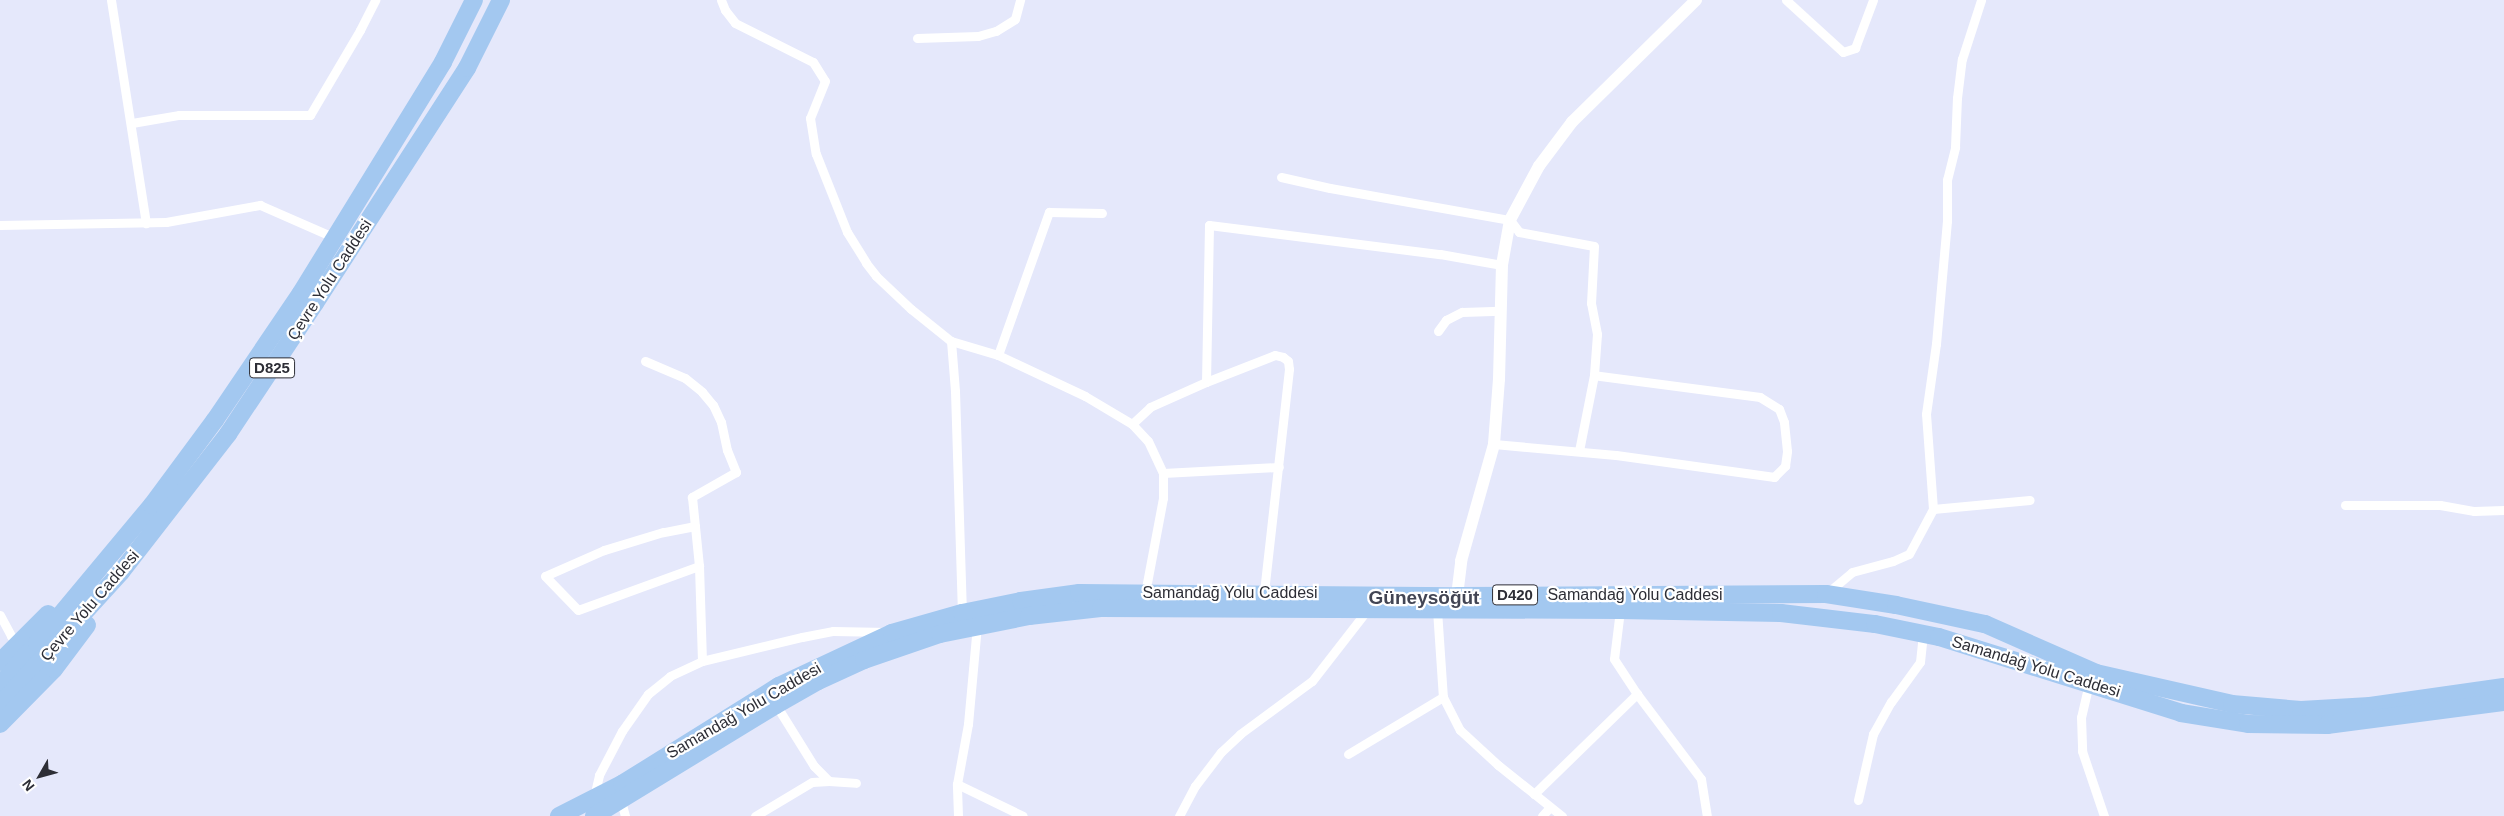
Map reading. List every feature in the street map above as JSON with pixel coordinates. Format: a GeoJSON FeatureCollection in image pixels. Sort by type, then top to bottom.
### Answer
{"type":"FeatureCollection","features":[{"type":"Feature","properties":{"kind":"highway","name":"Çevre Yolu Caddesi"},"geometry":{"type":"LineString","coordinates":[[0,684],[152,505],[215,420],[301,293],[335,238],[443,62],[474,0]]}},
{"type":"Feature","properties":{"kind":"highway","name":"Çevre Yolu Caddesi"},"geometry":{"type":"LineString","coordinates":[[0,705],[121,572],[228,434],[316,303],[467,68],[501,0]]}},
{"type":"Feature","properties":{"kind":"highway"},"geometry":{"type":"LineString","coordinates":[[0,662],[85,577],[107,559]]}},
{"type":"Feature","properties":{"kind":"highway"},"geometry":{"type":"LineString","coordinates":[[0,724],[54,669],[105,601],[121,572]]}},
{"type":"Feature","properties":{"kind":"highway","name":"Samandağ Yolu Caddesi"},"geometry":{"type":"LineString","coordinates":[[594,808],[779,686],[892,632],[962,613],[1021,601],[1079,593],[1264,592],[1457,596],[1826,594],[1896,605],[1985,624],[2096,673],[2232,704],[2301,710],[2350,707],[2504,687]]}},
{"type":"Feature","properties":{"kind":"highway","name":"Samandağ Yolu Caddesi"},"geometry":{"type":"LineString","coordinates":[[559,816],[594,808],[623,808],[776,705],[818,681],[864,660],[940,634],[1064,610],[1101,608],[1620,610],[1781,613],[1875,624],[1923,634],[1975,647],[2181,713],[2248,724],[2327,725],[2504,702]]}},
{"type":"Feature","properties":{"kind":"street"},"geometry":{"type":"LineString","coordinates":[[110,0],[132,122],[146,223]]}},
{"type":"Feature","properties":{"kind":"street"},"geometry":{"type":"LineString","coordinates":[[132,122],[179,115],[310,115],[360,30],[375,0]]}},
{"type":"Feature","properties":{"kind":"street"},"geometry":{"type":"LineString","coordinates":[[721,0],[725,10],[735,22],[813,62],[825,81],[810,118],[816,154],[847,232],[876,276],[911,309],[950,341],[998,355],[1085,396],[1132,424],[1148,441],[1163,473],[1163,498],[1145,593]]}},
{"type":"Feature","properties":{"kind":"street"},"geometry":{"type":"LineString","coordinates":[[917,38],[978,36],[996,31],[1015,19],[1020,0]]}},
{"type":"Feature","properties":{"kind":"street"},"geometry":{"type":"LineString","coordinates":[[1457,596],[1461,561],[1494,444],[1499,379],[1502,265],[1510,220],[1539,166],[1572,122],[1696,0]]}},
{"type":"Feature","properties":{"kind":"street"},"geometry":{"type":"LineString","coordinates":[[1786,0],[1843,52],[1855,48],[1873,0]]}},
{"type":"Feature","properties":{"kind":"street"},"geometry":{"type":"LineString","coordinates":[[1826,594],[1852,572],[1893,561],[1909,554],[1933,509],[1926,414],[1936,344],[1944,250],[1947,180],[1955,147],[1957,98],[1962,59],[1981,0]]}},
{"type":"Feature","properties":{"kind":"street"},"geometry":{"type":"LineString","coordinates":[[1281,177],[1330,188],[1510,220],[1519,232],[1594,246],[1592,303],[1597,334],[1594,375],[1578,451]]}},
{"type":"Feature","properties":{"kind":"street"},"geometry":{"type":"LineString","coordinates":[[0,224],[166,222],[260,205],[335,238]]}},
{"type":"Feature","properties":{"kind":"street"},"geometry":{"type":"LineString","coordinates":[[998,355],[1049,212],[1102,214]]}},
{"type":"Feature","properties":{"kind":"street"},"geometry":{"type":"LineString","coordinates":[[1206,382],[1210,225],[1440,254],[1502,265]]}},
{"type":"Feature","properties":{"kind":"street"},"geometry":{"type":"LineString","coordinates":[[1438,331],[1446,320],[1462,312],[1500,311]]}},
{"type":"Feature","properties":{"kind":"street"},"geometry":{"type":"LineString","coordinates":[[950,341],[955,391],[962,613]]}},
{"type":"Feature","properties":{"kind":"street"},"geometry":{"type":"LineString","coordinates":[[1132,424],[1150,407],[1206,382],[1275,356],[1283,357],[1288,361],[1289,369],[1279,467],[1264,592]]}},
{"type":"Feature","properties":{"kind":"street"},"geometry":{"type":"LineString","coordinates":[[645,361],[685,378],[702,392],[713,406],[721,422],[727,450],[736,472],[692,497],[699,566],[702,661]]}},
{"type":"Feature","properties":{"kind":"street"},"geometry":{"type":"LineString","coordinates":[[1494,444],[1578,451],[1774,477],[1785,466],[1784,422],[1779,409],[1760,398],[1594,375]]}},
{"type":"Feature","properties":{"kind":"street"},"geometry":{"type":"LineString","coordinates":[[1163,473],[1279,467]]}},
{"type":"Feature","properties":{"kind":"street"},"geometry":{"type":"LineString","coordinates":[[1933,509],[2030,500]]}},
{"type":"Feature","properties":{"kind":"street"},"geometry":{"type":"LineString","coordinates":[[2345,505],[2440,505],[2474,511],[2504,510]]}},
{"type":"Feature","properties":{"kind":"street"},"geometry":{"type":"LineString","coordinates":[[696,526],[663,532],[604,550],[545,576],[578,610],[699,566]]}},
{"type":"Feature","properties":{"kind":"street"},"geometry":{"type":"LineString","coordinates":[[1179,816],[1195,786],[1221,752],[1240,734],[1312,680],[1367,610]]}},
{"type":"Feature","properties":{"kind":"street"},"geometry":{"type":"LineString","coordinates":[[1437,610],[1443,697],[1460,730],[1498,765],[1562,816]]}},
{"type":"Feature","properties":{"kind":"street"},"geometry":{"type":"LineString","coordinates":[[1620,610],[1614,659],[1637,694],[1702,779],[1706,816]]}},
{"type":"Feature","properties":{"kind":"street"},"geometry":{"type":"LineString","coordinates":[[0,615],[11,636],[18,644]]}},
{"type":"Feature","properties":{"kind":"street"},"geometry":{"type":"LineString","coordinates":[[958,816],[957,784],[968,724],[977,626]]}},
{"type":"Feature","properties":{"kind":"street"},"geometry":{"type":"LineString","coordinates":[[594,808],[599,775],[622,731],[648,694],[670,676],[702,661],[833,631],[863,630],[892,632]]}},
{"type":"Feature","properties":{"kind":"street"},"geometry":{"type":"LineString","coordinates":[[1858,800],[1874,734],[1891,702],[1920,662],[1923,634]]}},
{"type":"Feature","properties":{"kind":"street"},"geometry":{"type":"LineString","coordinates":[[2089,683],[2081,717],[2082,751],[2104,816]]}},
{"type":"Feature","properties":{"kind":"street"},"geometry":{"type":"LineString","coordinates":[[1534,794],[1637,694]]}},
{"type":"Feature","properties":{"kind":"street"},"geometry":{"type":"LineString","coordinates":[[1348,754],[1443,697]]}},
{"type":"Feature","properties":{"kind":"street"},"geometry":{"type":"LineString","coordinates":[[776,705],[814,766],[829,781]]}},
{"type":"Feature","properties":{"kind":"street"},"geometry":{"type":"LineString","coordinates":[[755,816],[812,782],[856,783]]}},
{"type":"Feature","properties":{"kind":"street"},"geometry":{"type":"LineString","coordinates":[[957,784],[1023,816]]}},
{"type":"Feature","properties":{"kind":"street"},"geometry":{"type":"LineString","coordinates":[[1542,816],[1550,807]]}},
{"type":"Feature","properties":{"kind":"district","name":"Güneysöğüt"},"geometry":{"type":"Point","coordinates":[1424,598]}}]}
